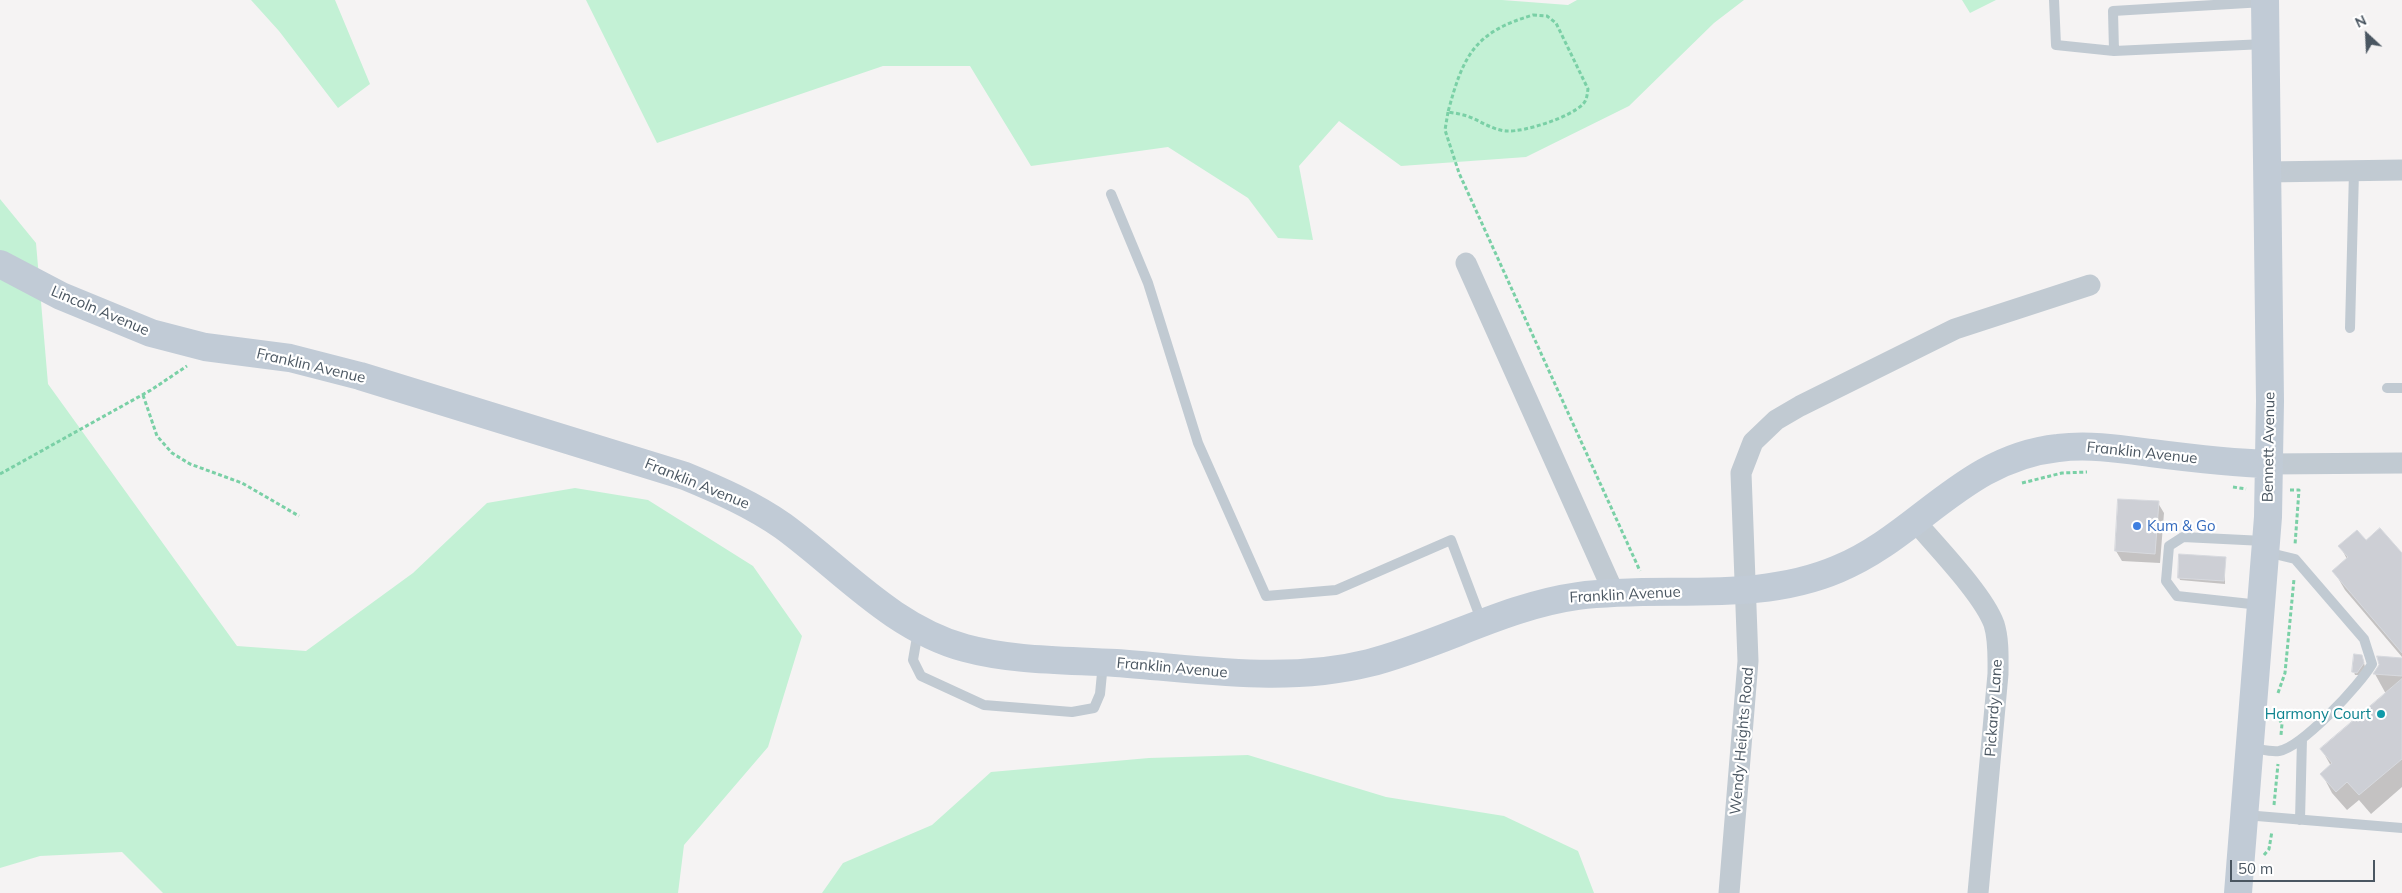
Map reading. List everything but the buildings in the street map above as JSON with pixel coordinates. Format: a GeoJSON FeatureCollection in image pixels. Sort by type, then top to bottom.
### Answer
{"type":"FeatureCollection","features":[{"type":"Feature","properties":{"kind":"street","name":"Bennett Avenue"},"geometry":{"type":"LineString","coordinates":[[2238,893],[2266,546],[2269,464],[2265,1]]}},
{"type":"Feature","properties":{"kind":"street"},"geometry":{"type":"LineString","coordinates":[[2267,172],[2402,170]]}},
{"type":"Feature","properties":{"kind":"street"},"geometry":{"type":"LineString","coordinates":[[1466,263],[1614,593]]}},
{"type":"Feature","properties":{"kind":"street","name":"Lincoln Avenue"},"geometry":{"type":"LineString","coordinates":[[0,264],[61,296],[120,322],[179,341],[205,347]]}},
{"type":"Feature","properties":{"kind":"street","name":"Wendy Heights Road"},"geometry":{"type":"LineString","coordinates":[[1729,893],[1748,661],[1747,590],[1741,473],[1753,442],[1776,420],[1955,329],[2090,286]]}},
{"type":"Feature","properties":{"kind":"street","name":"Franklin Avenue"},"geometry":{"type":"LineString","coordinates":[[205,347],[283,357],[360,376],[685,476],[730,495],[780,524],[888,611],[918,630],[963,648],[990,654],[1220,672],[1283,675],[1321,673],[1375,661],[1482,623],[1558,600],[1614,593],[1747,590],[1790,584],[1838,569],[1879,547],[1952,491],[2002,463],[2030,453],[2057,448],[2102,447],[2203,459],[2269,464],[2402,463]]}},
{"type":"Feature","properties":{"kind":"street","name":"Pickardy Lane"},"geometry":{"type":"LineString","coordinates":[[1914,520],[1978,597],[1987,610],[1995,632],[1998,674],[1978,893]]}},
{"type":"Feature","properties":{"kind":"lane"},"geometry":{"type":"LineString","coordinates":[[2054,0],[2056,45],[2114,51],[2266,44]]}},
{"type":"Feature","properties":{"kind":"lane"},"geometry":{"type":"LineString","coordinates":[[2114,51],[2113,11],[2265,1]]}},
{"type":"Feature","properties":{"kind":"lane"},"geometry":{"type":"LineString","coordinates":[[2350,328],[2354,171]]}},
{"type":"Feature","properties":{"kind":"lane"},"geometry":{"type":"LineString","coordinates":[[1111,194],[1148,283],[1198,443],[1266,596],[1336,590],[1451,540],[1482,623]]}},
{"type":"Feature","properties":{"kind":"lane"},"geometry":{"type":"LineString","coordinates":[[2387,388],[2402,388]]}},
{"type":"Feature","properties":{"kind":"lane"},"geometry":{"type":"LineString","coordinates":[[2250,748],[2279,751],[2302,739],[2358,685],[2372,664],[2364,639],[2295,560],[2266,546],[2183,537],[2169,546],[2166,582],[2177,596],[2261,605]]}},
{"type":"Feature","properties":{"kind":"lane"},"geometry":{"type":"LineString","coordinates":[[918,630],[913,660],[921,676],[984,705],[1072,712],[1094,708],[1100,694],[1103,662]]}},
{"type":"Feature","properties":{"kind":"lane"},"geometry":{"type":"LineString","coordinates":[[2300,820],[2302,739]]}},
{"type":"Feature","properties":{"kind":"lane"},"geometry":{"type":"LineString","coordinates":[[2244,815],[2402,828]]}},
{"type":"Feature","properties":{"kind":"path"},"geometry":{"type":"LineString","coordinates":[[1448,112],[1466,115],[1491,128],[1512,131],[1552,120],[1582,105],[1586,100],[1588,89],[1556,23],[1546,16],[1533,15],[1502,27],[1483,38],[1474,48],[1459,73],[1448,112],[1445,130],[1459,173],[1626,538],[1642,574],[1647,593]]}},
{"type":"Feature","properties":{"kind":"path"},"geometry":{"type":"LineString","coordinates":[[0,474],[143,395],[183,370],[205,347]]}},
{"type":"Feature","properties":{"kind":"path"},"geometry":{"type":"LineString","coordinates":[[143,395],[157,436],[172,454],[190,464],[242,483],[299,516]]}},
{"type":"Feature","properties":{"kind":"path"},"geometry":{"type":"LineString","coordinates":[[2020,483],[2062,473],[2095,472]]}},
{"type":"Feature","properties":{"kind":"path"},"geometry":{"type":"LineString","coordinates":[[2227,487],[2244,489]]}},
{"type":"Feature","properties":{"kind":"path"},"geometry":{"type":"LineString","coordinates":[[2275,700],[2283,685],[2286,673],[2299,490]]}},
{"type":"Feature","properties":{"kind":"path"},"geometry":{"type":"LineString","coordinates":[[2260,859],[2269,850],[2273,816],[2282,724],[2276,714],[2275,706]]}},
{"type":"Feature","properties":{"kind":"green space"},"geometry":{"type":"Polygon","coordinates":[[[251,0],[335,0],[370,84],[338,108],[279,31],[251,0]]]}},
{"type":"Feature","properties":{"kind":"green space"},"geometry":{"type":"Polygon","coordinates":[[[586,0],[1502,0],[1568,5],[1577,0],[1744,0],[1714,23],[1629,106],[1526,157],[1401,166],[1339,121],[1299,166],[1313,240],[1278,238],[1248,198],[1168,147],[1031,166],[970,66],[883,66],[657,143],[586,0]]]}},
{"type":"Feature","properties":{"kind":"green space"},"geometry":{"type":"Polygon","coordinates":[[[1962,0],[1996,0],[1970,13],[1962,0]]]}},
{"type":"Feature","properties":{"kind":"green space"},"geometry":{"type":"Polygon","coordinates":[[[0,199],[36,243],[48,384],[237,646],[306,651],[413,573],[487,503],[575,488],[648,500],[753,566],[802,636],[768,747],[684,845],[678,893],[163,893],[122,852],[40,856],[0,868],[0,199]]]}},
{"type":"Feature","properties":{"kind":"green space"},"geometry":{"type":"Polygon","coordinates":[[[1248,755],[1386,797],[1504,816],[1578,851],[1594,893],[822,893],[843,863],[932,825],[991,772],[1149,758],[1248,755]]]}},
{"type":"Feature","properties":{"kind":"place","name":"Kum & Go"},"geometry":{"type":"Point","coordinates":[2137,526]}},
{"type":"Feature","properties":{"kind":"place","name":"Harmony Court"},"geometry":{"type":"Point","coordinates":[2381,714]}}]}
